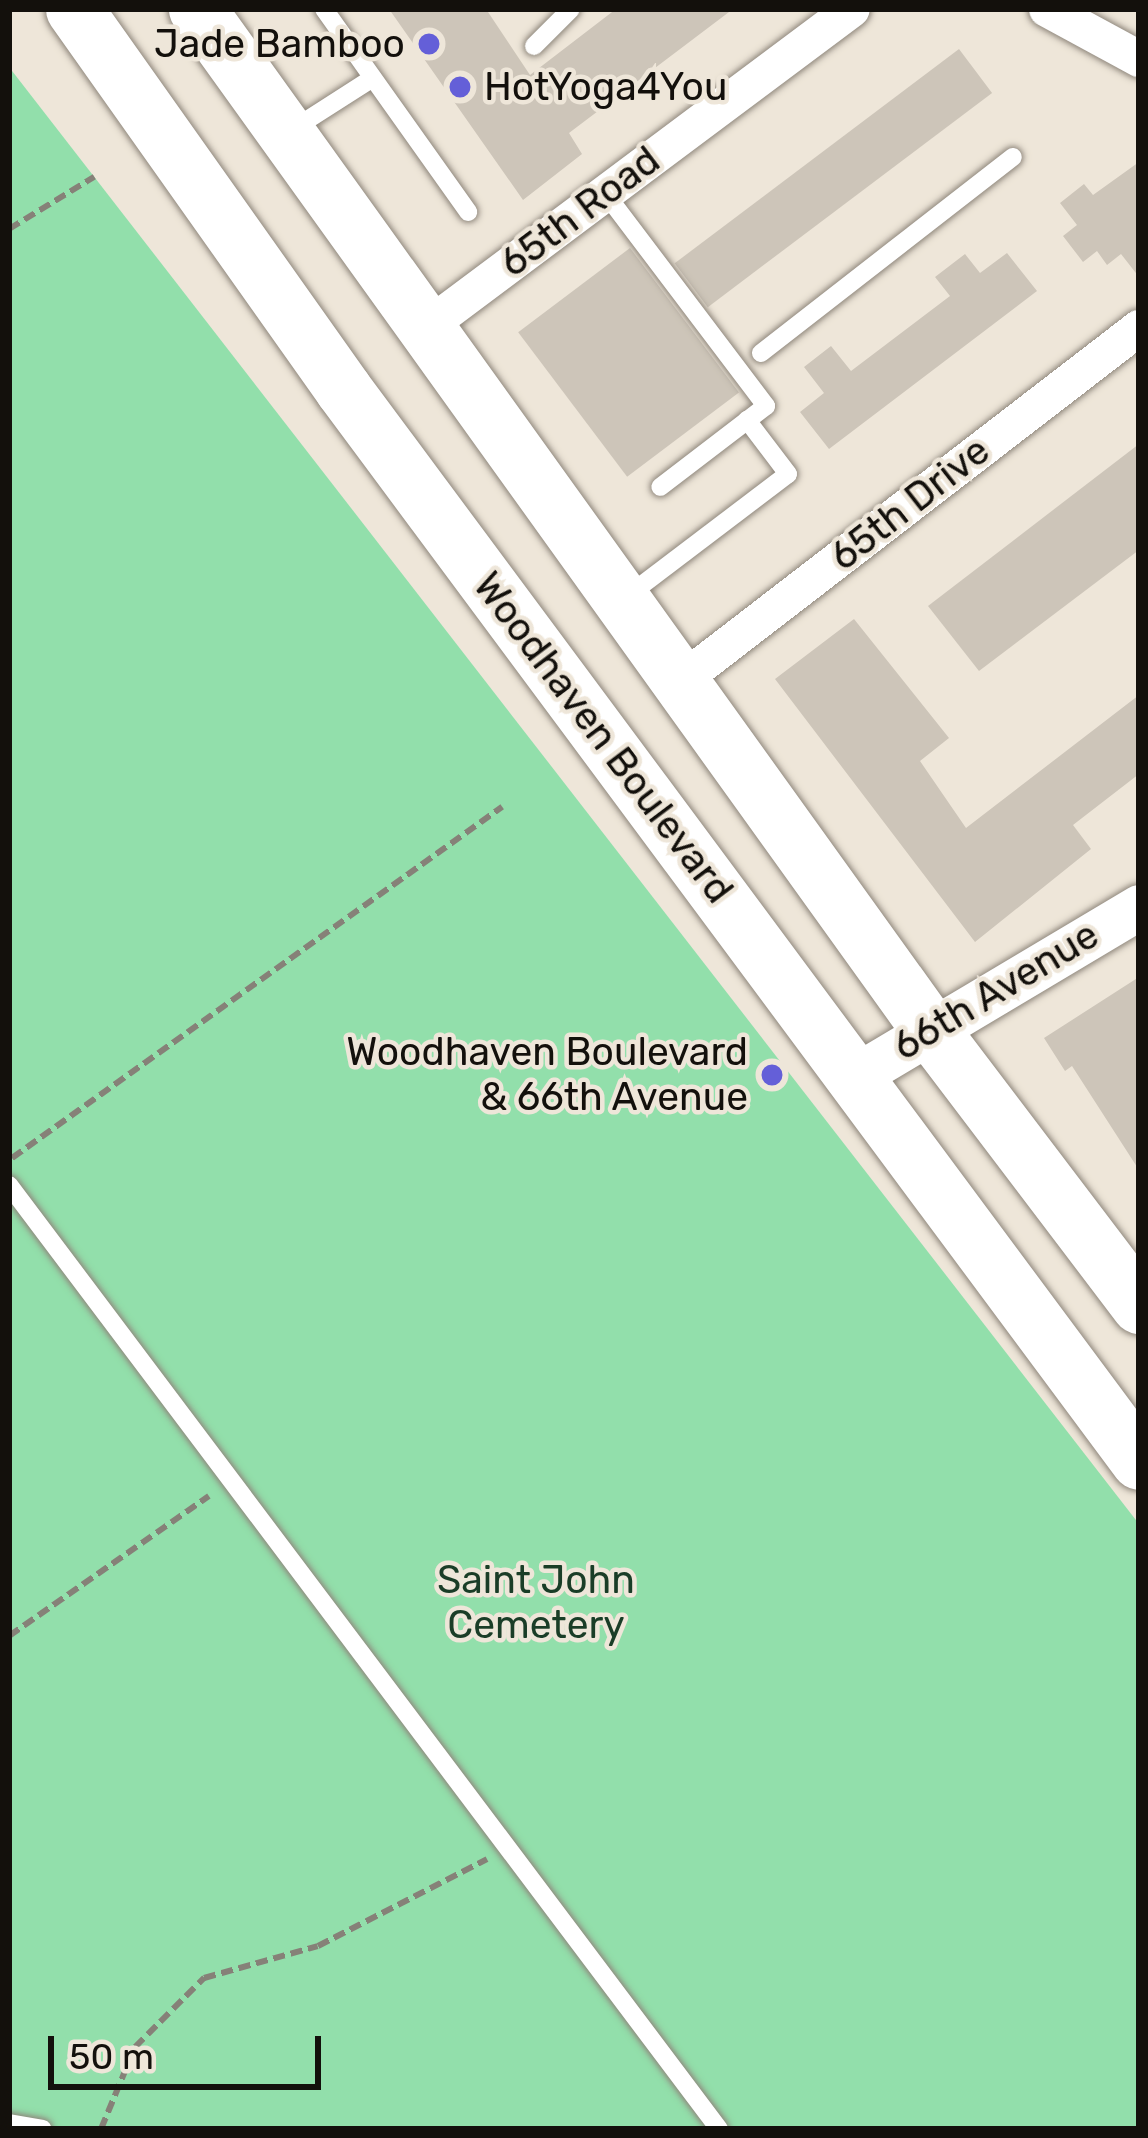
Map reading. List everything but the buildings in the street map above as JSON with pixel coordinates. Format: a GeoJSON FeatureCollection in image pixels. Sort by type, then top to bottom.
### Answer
{"type":"FeatureCollection","features":[{"type":"Feature","properties":{"kind":"main road","name":"Woodhaven Boulevard"},"geometry":{"type":"LineString","coordinates":[[74,9],[343,389],[1139,1461]]}},
{"type":"Feature","properties":{"kind":"main road"},"geometry":{"type":"LineString","coordinates":[[197,9],[929,1028],[1139,1305]]}},
{"type":"Feature","properties":{"kind":"street","name":"65th Road"},"geometry":{"type":"LineString","coordinates":[[424,328],[852,9]]}},
{"type":"Feature","properties":{"kind":"street"},"geometry":{"type":"LineString","coordinates":[[1047,9],[1139,58]]}},
{"type":"Feature","properties":{"kind":"street","name":"65th Drive"},"geometry":{"type":"LineString","coordinates":[[682,680],[1139,328]]}},
{"type":"Feature","properties":{"kind":"street","name":"66th Avenue"},"geometry":{"type":"LineString","coordinates":[[854,1077],[929,1028],[1139,907]]}},
{"type":"Feature","properties":{"kind":"lane"},"geometry":{"type":"LineString","coordinates":[[324,9],[467,212]]}},
{"type":"Feature","properties":{"kind":"lane"},"geometry":{"type":"LineString","coordinates":[[534,46],[571,9]]}},
{"type":"Feature","properties":{"kind":"lane"},"geometry":{"type":"LineString","coordinates":[[286,134],[373,78]]}},
{"type":"Feature","properties":{"kind":"lane"},"geometry":{"type":"LineString","coordinates":[[761,353],[1012,157]]}},
{"type":"Feature","properties":{"kind":"lane"},"geometry":{"type":"LineString","coordinates":[[605,193],[766,406],[660,487]]}},
{"type":"Feature","properties":{"kind":"lane"},"geometry":{"type":"LineString","coordinates":[[622,600],[788,474],[747,420]]}},
{"type":"Feature","properties":{"kind":"lane"},"geometry":{"type":"LineString","coordinates":[[9,1184],[718,2129]]}},
{"type":"Feature","properties":{"kind":"lane"},"geometry":{"type":"LineString","coordinates":[[9,2123],[42,2129]]}},
{"type":"Feature","properties":{"kind":"path"},"geometry":{"type":"LineString","coordinates":[[9,229],[94,177]]}},
{"type":"Feature","properties":{"kind":"path"},"geometry":{"type":"LineString","coordinates":[[9,1161],[502,807]]}},
{"type":"Feature","properties":{"kind":"path"},"geometry":{"type":"LineString","coordinates":[[9,1636],[231,1481]]}},
{"type":"Feature","properties":{"kind":"path"},"geometry":{"type":"LineString","coordinates":[[101,2129],[135,2047],[205,1978],[318,1946],[507,1848]]}},
{"type":"Feature","properties":{"kind":"green space","name":"Saint John Cemetery"},"geometry":{"type":"Polygon","coordinates":[[[9,67],[1139,1524],[1139,2129],[9,2129],[9,67]]]}},
{"type":"Feature","properties":{"kind":"place","name":"Jade Bamboo"},"geometry":{"type":"Point","coordinates":[429,44]}},
{"type":"Feature","properties":{"kind":"place","name":"HotYoga4You"},"geometry":{"type":"Point","coordinates":[460,87]}},
{"type":"Feature","properties":{"kind":"place","name":"Woodhaven Boulevard & 66th Avenue"},"geometry":{"type":"Point","coordinates":[772,1075]}}]}
